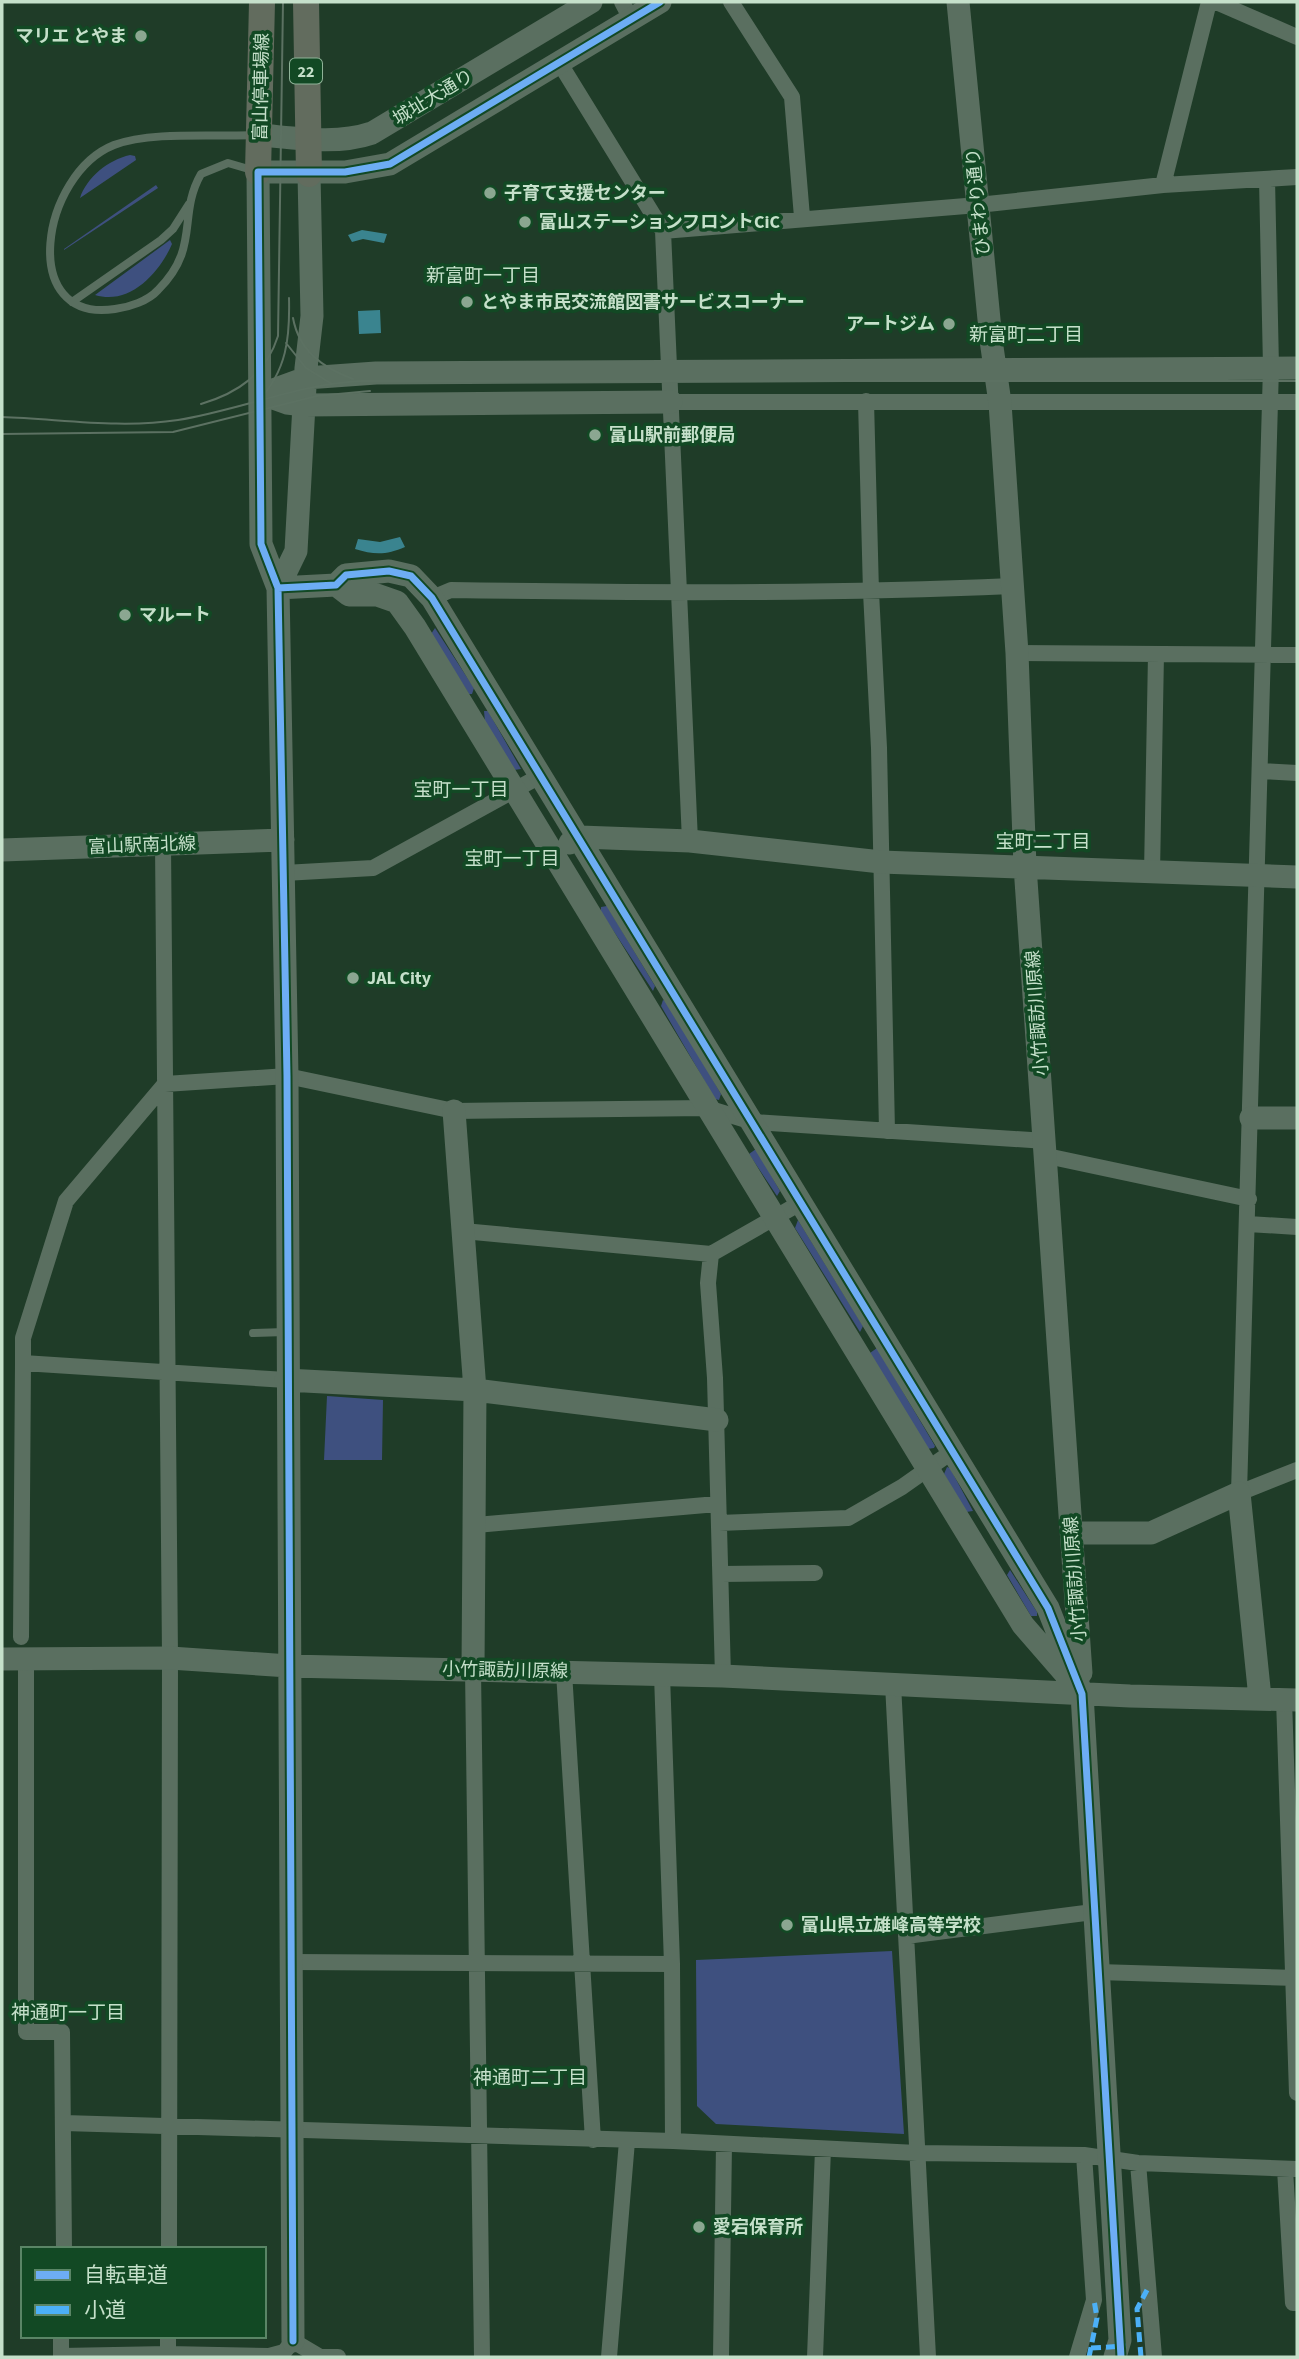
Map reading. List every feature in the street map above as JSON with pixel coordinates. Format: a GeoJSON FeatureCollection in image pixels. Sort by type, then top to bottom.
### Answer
{"type":"FeatureCollection","features":[{"type":"Feature","properties":{"kind":"main road","name":"富山停車場線"},"geometry":{"type":"LineString","coordinates":[[258,172],[262,2]]}},
{"type":"Feature","properties":{"kind":"main road","name":"22"},"geometry":{"type":"LineString","coordinates":[[306,2],[309,174]]}},
{"type":"Feature","properties":{"kind":"street","name":"城址大通り"},"geometry":{"type":"LineString","coordinates":[[260,135],[308,139],[361,137],[372,133],[591,2]]}},
{"type":"Feature","properties":{"kind":"street"},"geometry":{"type":"LineString","coordinates":[[61,2338],[61,2357],[168,2354],[269,2356],[284,2352],[293,2342],[284,873],[278,588],[261,544],[262,394],[258,172],[309,174],[358,171],[390,164],[559,62],[626,10],[660,2]]}},
{"type":"Feature","properties":{"kind":"street"},"geometry":{"type":"LineString","coordinates":[[731,2],[792,97],[802,217]]}},
{"type":"Feature","properties":{"kind":"street","name":"ひまわり通り"},"geometry":{"type":"LineString","coordinates":[[958,2],[990,340],[997,369],[1017,653]]}},
{"type":"Feature","properties":{"kind":"street"},"geometry":{"type":"LineString","coordinates":[[1163,185],[1209,2]]}},
{"type":"Feature","properties":{"kind":"street"},"geometry":{"type":"LineString","coordinates":[[1216,2],[1238,6],[1297,37]]}},
{"type":"Feature","properties":{"kind":"street"},"geometry":{"type":"LineString","coordinates":[[559,62],[663,231],[690,841]]}},
{"type":"Feature","properties":{"kind":"street"},"geometry":{"type":"LineString","coordinates":[[278,588],[296,551],[312,316],[309,174]]}},
{"type":"Feature","properties":{"kind":"street"},"geometry":{"type":"LineString","coordinates":[[663,231],[802,217],[978,205],[1163,185],[1297,177]]}},
{"type":"Feature","properties":{"kind":"street"},"geometry":{"type":"LineString","coordinates":[[1260,1698],[1239,1493],[1262,771],[1271,368],[1267,179]]}},
{"type":"Feature","properties":{"kind":"street"},"geometry":{"type":"LineString","coordinates":[[262,394],[306,378],[376,373],[997,369],[1166,371],[1297,368]]}},
{"type":"Feature","properties":{"kind":"street"},"geometry":{"type":"LineString","coordinates":[[262,394],[287,403],[304,405],[866,401],[1297,402]]}},
{"type":"Feature","properties":{"kind":"street"},"geometry":{"type":"LineString","coordinates":[[866,401],[871,592],[879,748],[887,1131]]}},
{"type":"Feature","properties":{"kind":"street"},"geometry":{"type":"LineString","coordinates":[[336,585],[346,575],[389,572],[411,576],[432,598],[1048,1608],[1082,1694],[1119,2352]]}},
{"type":"Feature","properties":{"kind":"street"},"geometry":{"type":"LineString","coordinates":[[278,588],[336,585],[349,595],[377,595],[397,602],[776,1217],[1023,1625],[1082,1694],[1291,1700],[1297,2093]]}},
{"type":"Feature","properties":{"kind":"street"},"geometry":{"type":"LineString","coordinates":[[432,598],[451,590],[678,594],[871,592],[1012,586]]}},
{"type":"Feature","properties":{"kind":"street"},"geometry":{"type":"LineString","coordinates":[[1017,653],[1297,655]]}},
{"type":"Feature","properties":{"kind":"street","name":"小竹諏訪川原線"},"geometry":{"type":"LineString","coordinates":[[2,1659],[24,1647],[289,1666],[723,1676],[1082,1694],[1047,1149],[1025,866],[1017,653]]}},
{"type":"Feature","properties":{"kind":"street"},"geometry":{"type":"LineString","coordinates":[[1152,873],[1156,654]]}},
{"type":"Feature","properties":{"kind":"street"},"geometry":{"type":"LineString","coordinates":[[1262,771],[1297,773]]}},
{"type":"Feature","properties":{"kind":"street"},"geometry":{"type":"LineString","coordinates":[[284,873],[373,868],[542,775]]}},
{"type":"Feature","properties":{"kind":"street"},"geometry":{"type":"LineString","coordinates":[[552,853],[580,837],[690,841],[881,862],[1297,877]]}},
{"type":"Feature","properties":{"kind":"street","name":"富山駅南北線"},"geometry":{"type":"LineString","coordinates":[[2,850],[282,840]]}},
{"type":"Feature","properties":{"kind":"street"},"geometry":{"type":"LineString","coordinates":[[163,845],[170,1658],[169,2247]]}},
{"type":"Feature","properties":{"kind":"street"},"geometry":{"type":"LineString","coordinates":[[64,2247],[62,2032],[26,2032],[23,1338],[66,1201],[165,1084],[287,1076],[454,1111],[707,1108],[753,1122],[887,1131],[1047,1149],[1249,1199]]}},
{"type":"Feature","properties":{"kind":"street"},"geometry":{"type":"LineString","coordinates":[[454,1111],[475,1390],[473,1669],[482,2357]]}},
{"type":"Feature","properties":{"kind":"street"},"geometry":{"type":"LineString","coordinates":[[1251,1118],[1297,1118]]}},
{"type":"Feature","properties":{"kind":"street"},"geometry":{"type":"LineString","coordinates":[[463,1231],[711,1254],[802,1202]]}},
{"type":"Feature","properties":{"kind":"street"},"geometry":{"type":"LineString","coordinates":[[1248,1224],[1297,1227]]}},
{"type":"Feature","properties":{"kind":"street"},"geometry":{"type":"LineString","coordinates":[[711,1254],[708,1283],[716,1420],[723,1676]]}},
{"type":"Feature","properties":{"kind":"street"},"geometry":{"type":"LineString","coordinates":[[23,1363],[142,1366],[166,1371],[286,1380],[475,1390],[716,1420]]}},
{"type":"Feature","properties":{"kind":"street"},"geometry":{"type":"LineString","coordinates":[[719,1524],[848,1518],[953,1451]]}},
{"type":"Feature","properties":{"kind":"street"},"geometry":{"type":"LineString","coordinates":[[1072,1533],[1151,1533],[1297,1470]]}},
{"type":"Feature","properties":{"kind":"street"},"geometry":{"type":"LineString","coordinates":[[476,1525],[717,1504]]}},
{"type":"Feature","properties":{"kind":"street"},"geometry":{"type":"LineString","coordinates":[[721,1574],[815,1573]]}},
{"type":"Feature","properties":{"kind":"street"},"geometry":{"type":"LineString","coordinates":[[564,1672],[593,2140]]}},
{"type":"Feature","properties":{"kind":"street"},"geometry":{"type":"LineString","coordinates":[[662,1675],[672,1964],[673,2141]]}},
{"type":"Feature","properties":{"kind":"street"},"geometry":{"type":"LineString","coordinates":[[893,1684],[928,2357]]}},
{"type":"Feature","properties":{"kind":"street"},"geometry":{"type":"LineString","coordinates":[[906,1936],[1093,1912]]}},
{"type":"Feature","properties":{"kind":"street"},"geometry":{"type":"LineString","coordinates":[[292,1962],[672,1964]]}},
{"type":"Feature","properties":{"kind":"street"},"geometry":{"type":"LineString","coordinates":[[1098,1972],[1295,1978]]}},
{"type":"Feature","properties":{"kind":"street"},"geometry":{"type":"LineString","coordinates":[[64,2123],[673,2141],[917,2153],[1084,2155],[1138,2163],[1291,2169],[1293,2303],[1297,2303]]}},
{"type":"Feature","properties":{"kind":"street"},"geometry":{"type":"LineString","coordinates":[[609,2357],[627,2141]]}},
{"type":"Feature","properties":{"kind":"street"},"geometry":{"type":"LineString","coordinates":[[721,2357],[724,2144]]}},
{"type":"Feature","properties":{"kind":"street"},"geometry":{"type":"LineString","coordinates":[[815,2357],[823,2149]]}},
{"type":"Feature","properties":{"kind":"street"},"geometry":{"type":"LineString","coordinates":[[1077,2357],[1094,2300],[1084,2155]]}},
{"type":"Feature","properties":{"kind":"street"},"geometry":{"type":"LineString","coordinates":[[1138,2163],[1154,2357]]}},
{"type":"Feature","properties":{"kind":"street"},"geometry":{"type":"LineString","coordinates":[[168,2338],[168,2354]]}},
{"type":"Feature","properties":{"kind":"street"},"geometry":{"type":"LineString","coordinates":[[293,2342],[320,2357],[338,2357]]}},
{"type":"Feature","properties":{"kind":"lane"},"geometry":{"type":"LineString","coordinates":[[190,202],[185,251],[174,272],[156,293],[139,303],[108,310],[86,308],[72,302],[59,288],[50,246],[54,217],[62,195],[89,160],[117,144],[143,138],[260,135]]}},
{"type":"Feature","properties":{"kind":"lane"},"geometry":{"type":"LineString","coordinates":[[72,302],[173,229],[190,202],[201,174],[213,167],[238,164],[258,172]]}},
{"type":"Feature","properties":{"kind":"lane"},"geometry":{"type":"LineString","coordinates":[[253,1333],[286,1332]]}},
{"type":"Feature","properties":{"kind":"shaded area"},"geometry":{"type":"Polygon","coordinates":[[[130,155],[135,156],[136,160],[80,198],[99,170],[130,155]]]}},
{"type":"Feature","properties":{"kind":"shaded area"},"geometry":{"type":"Polygon","coordinates":[[[156,185],[158,188],[64,250],[64,249],[156,185]]]}},
{"type":"Feature","properties":{"kind":"shaded area"},"geometry":{"type":"Polygon","coordinates":[[[362,230],[387,234],[384,243],[363,239],[352,242],[348,235],[362,230]]]}},
{"type":"Feature","properties":{"kind":"shaded area"},"geometry":{"type":"Polygon","coordinates":[[[170,240],[172,244],[167,255],[142,284],[120,296],[95,295],[170,240]]]}},
{"type":"Feature","properties":{"kind":"shaded area"},"geometry":{"type":"Polygon","coordinates":[[[380,310],[381,333],[359,334],[358,311],[380,310]]]}},
{"type":"Feature","properties":{"kind":"shaded area"},"geometry":{"type":"Polygon","coordinates":[[[400,537],[405,547],[392,552],[374,553],[355,549],[358,539],[380,542],[400,537]]]}},
{"type":"Feature","properties":{"kind":"shaded area"},"geometry":{"type":"Polygon","coordinates":[[[435,628],[474,688],[472,694],[469,694],[431,634],[435,628]]]}},
{"type":"Feature","properties":{"kind":"shaded area"},"geometry":{"type":"Polygon","coordinates":[[[484,711],[488,711],[521,769],[514,770],[485,722],[484,711]]]}},
{"type":"Feature","properties":{"kind":"shaded area"},"geometry":{"type":"Polygon","coordinates":[[[607,906],[655,986],[653,991],[601,912],[601,907],[607,906]]]}},
{"type":"Feature","properties":{"kind":"shaded area"},"geometry":{"type":"Polygon","coordinates":[[[663,1000],[668,1002],[721,1094],[719,1100],[715,1099],[661,1006],[663,1000]]]}},
{"type":"Feature","properties":{"kind":"shaded area"},"geometry":{"type":"Polygon","coordinates":[[[756,1149],[780,1191],[777,1196],[749,1154],[756,1149]]]}},
{"type":"Feature","properties":{"kind":"shaded area"},"geometry":{"type":"Polygon","coordinates":[[[798,1220],[863,1326],[860,1332],[795,1228],[798,1220]]]}},
{"type":"Feature","properties":{"kind":"shaded area"},"geometry":{"type":"Polygon","coordinates":[[[877,1348],[934,1448],[927,1449],[870,1353],[877,1348]]]}},
{"type":"Feature","properties":{"kind":"shaded area"},"geometry":{"type":"Polygon","coordinates":[[[327,1396],[383,1400],[382,1460],[324,1460],[327,1396]]]}},
{"type":"Feature","properties":{"kind":"shaded area"},"geometry":{"type":"Polygon","coordinates":[[[947,1467],[973,1511],[966,1512],[944,1474],[947,1467]]]}},
{"type":"Feature","properties":{"kind":"shaded area"},"geometry":{"type":"Polygon","coordinates":[[[1010,1570],[1037,1616],[1031,1616],[1007,1575],[1010,1570]]]}},
{"type":"Feature","properties":{"kind":"shaded area"},"geometry":{"type":"Polygon","coordinates":[[[892,1951],[904,2134],[716,2124],[697,2106],[696,1960],[892,1951]]]}},
{"type":"Feature","properties":{"kind":"tram line"},"geometry":{"type":"LineString","coordinates":[[201,404],[227,394],[249,380],[266,361],[278,336],[283,2]]}},
{"type":"Feature","properties":{"kind":"tram line"},"geometry":{"type":"LineString","coordinates":[[258,401],[275,378],[285,353],[289,298]]}},
{"type":"Feature","properties":{"kind":"tram line"},"geometry":{"type":"LineString","coordinates":[[293,318],[301,340],[314,357],[322,364],[353,379]]}},
{"type":"Feature","properties":{"kind":"tram line"},"geometry":{"type":"LineString","coordinates":[[286,343],[306,368],[332,384]]}},
{"type":"Feature","properties":{"kind":"tram line"},"geometry":{"type":"LineString","coordinates":[[2,417],[112,424],[156,423],[201,416],[315,387],[361,381],[1297,381]]}},
{"type":"Feature","properties":{"kind":"tram line"},"geometry":{"type":"LineString","coordinates":[[2,434],[173,432],[317,396],[370,391]]}},
{"type":"Feature","properties":{"kind":"marked path"},"geometry":{"type":"LineString","coordinates":[[1141,2357],[1137,2309],[1147,2290]]}},
{"type":"Feature","properties":{"kind":"marked path"},"geometry":{"type":"LineString","coordinates":[[1089,2357],[1097,2318],[1094,2300]]}},
{"type":"Feature","properties":{"kind":"marked path"},"geometry":{"type":"LineString","coordinates":[[1091,2348],[1126,2346]]}},
{"type":"Feature","properties":{"kind":"cycle path"},"geometry":{"type":"LineString","coordinates":[[293,2341],[287,1076],[278,588],[261,544],[258,172],[345,172],[390,164],[660,2]]}},
{"type":"Feature","properties":{"kind":"cycle path"},"geometry":{"type":"LineString","coordinates":[[278,588],[336,585],[346,575],[389,571],[411,576],[432,598],[1048,1608],[1082,1694],[1121,2357]]}},
{"type":"Feature","properties":{"kind":"place","name":"マリエ とやま"},"geometry":{"type":"Point","coordinates":[141,36]}},
{"type":"Feature","properties":{"kind":"place","name":"子育て支援センター"},"geometry":{"type":"Point","coordinates":[490,193]}},
{"type":"Feature","properties":{"kind":"place","name":"富山ステーションフロントCiC"},"geometry":{"type":"Point","coordinates":[525,222]}},
{"type":"Feature","properties":{"kind":"place","name":"とやま市民交流館図書サービスコーナー"},"geometry":{"type":"Point","coordinates":[467,302]}},
{"type":"Feature","properties":{"kind":"place","name":"アートジム"},"geometry":{"type":"Point","coordinates":[949,324]}},
{"type":"Feature","properties":{"kind":"place","name":"富山駅前郵便局"},"geometry":{"type":"Point","coordinates":[595,435]}},
{"type":"Feature","properties":{"kind":"place","name":"マルート"},"geometry":{"type":"Point","coordinates":[125,615]}},
{"type":"Feature","properties":{"kind":"place","name":"JAL City"},"geometry":{"type":"Point","coordinates":[353,978]}},
{"type":"Feature","properties":{"kind":"place","name":"富山県立雄峰高等学校"},"geometry":{"type":"Point","coordinates":[787,1925]}},
{"type":"Feature","properties":{"kind":"place","name":"愛宕保育所"},"geometry":{"type":"Point","coordinates":[699,2227]}},
{"type":"Feature","properties":{"kind":"district","name":"新富町一丁目"},"geometry":{"type":"Point","coordinates":[483,275]}},
{"type":"Feature","properties":{"kind":"district","name":"新富町二丁目"},"geometry":{"type":"Point","coordinates":[1026,334]}},
{"type":"Feature","properties":{"kind":"district","name":"宝町一丁目"},"geometry":{"type":"Point","coordinates":[461,789]}},
{"type":"Feature","properties":{"kind":"district","name":"宝町二丁目"},"geometry":{"type":"Point","coordinates":[1043,841]}},
{"type":"Feature","properties":{"kind":"district","name":"宝町一丁目"},"geometry":{"type":"Point","coordinates":[512,858]}},
{"type":"Feature","properties":{"kind":"district","name":"神通町一丁目"},"geometry":{"type":"Point","coordinates":[68,2012]}},
{"type":"Feature","properties":{"kind":"district","name":"神通町二丁目"},"geometry":{"type":"Point","coordinates":[530,2077]}}]}
